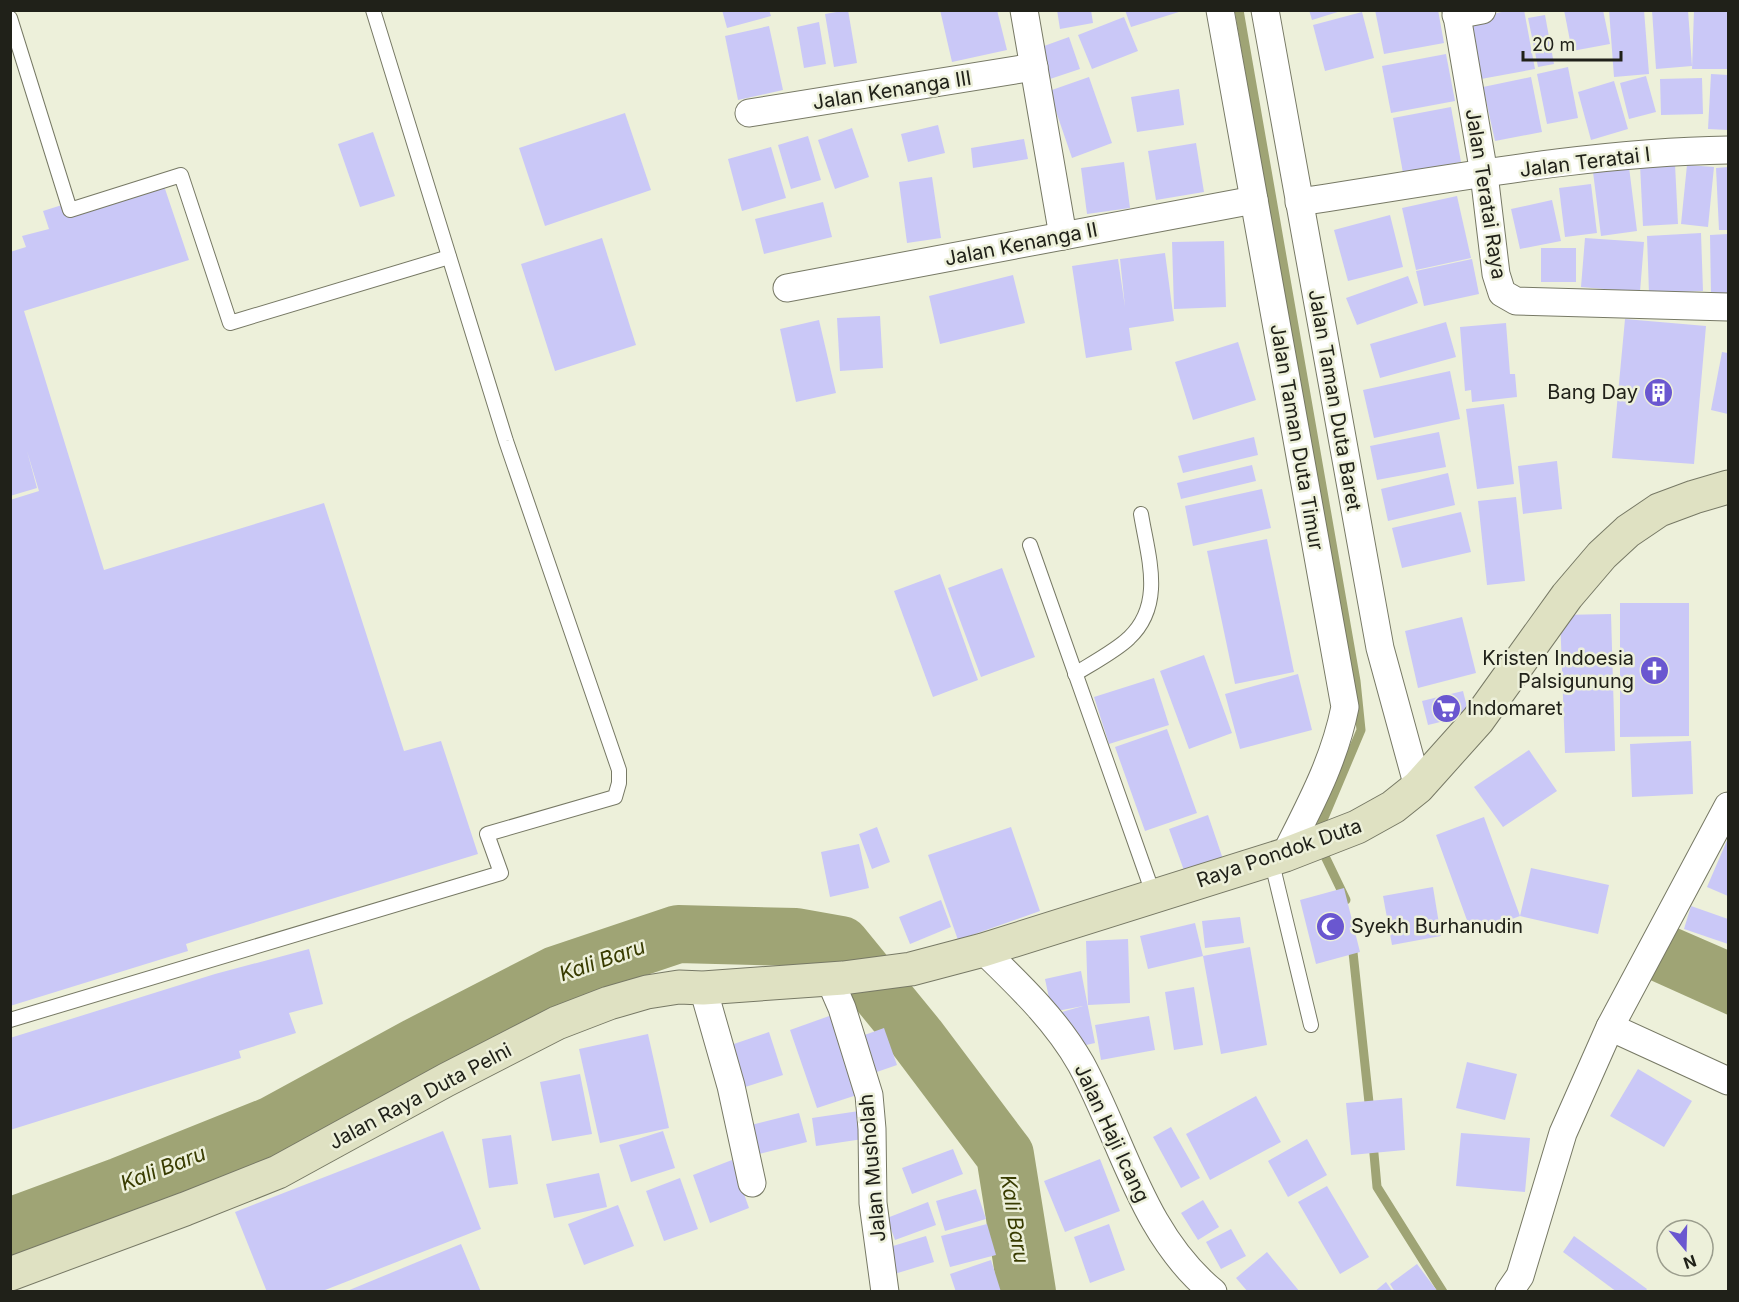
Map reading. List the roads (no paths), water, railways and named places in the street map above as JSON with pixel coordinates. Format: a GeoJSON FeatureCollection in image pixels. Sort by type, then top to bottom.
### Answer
{"type":"FeatureCollection","features":[{"type":"Feature","properties":{"kind":"main road","name":"Raya Pondok Duta"},"geometry":{"type":"LineString","coordinates":[[836,978],[911,969],[983,950],[1286,854],[1357,827],[1393,807],[1418,787],[1478,720],[1567,596],[1602,555],[1628,531],[1659,510],[1728,488]]}},
{"type":"Feature","properties":{"kind":"main road","name":"Jalan Raya Duta Pelni"},"geometry":{"type":"LineString","coordinates":[[10,1274],[278,1172],[446,1080],[557,1023],[609,1003],[647,992],[678,987],[703,988],[836,978]]}},
{"type":"Feature","properties":{"kind":"street"},"geometry":{"type":"LineString","coordinates":[[1024,10],[1063,236]]}},
{"type":"Feature","properties":{"kind":"street","name":"Jalan Taman Duta Timur"},"geometry":{"type":"LineString","coordinates":[[1220,10],[1345,707],[1339,737],[1331,760],[1286,854]]}},
{"type":"Feature","properties":{"kind":"street","name":"Jalan Taman Duta Baret"},"geometry":{"type":"LineString","coordinates":[[1265,10],[1380,648],[1418,787]]}},
{"type":"Feature","properties":{"kind":"street","name":"Jalan Teratai Raya"},"geometry":{"type":"LineString","coordinates":[[1465,12],[1496,274],[1502,293],[1516,301],[1728,307]]}},
{"type":"Feature","properties":{"kind":"street","name":"Jalan Kenanga III"},"geometry":{"type":"LineString","coordinates":[[749,113],[1034,68]]}},
{"type":"Feature","properties":{"kind":"street","name":"Jalan Teratai I"},"geometry":{"type":"LineString","coordinates":[[1299,202],[1484,174],[1640,154],[1728,150]]}},
{"type":"Feature","properties":{"kind":"street","name":"Jalan Kenanga II"},"geometry":{"type":"LineString","coordinates":[[787,288],[1254,200]]}},
{"type":"Feature","properties":{"kind":"street"},"geometry":{"type":"LineString","coordinates":[[1521,1286],[1563,1133],[1610,1027],[1728,806]]}},
{"type":"Feature","properties":{"kind":"street","name":"Jalan Haji Icang"},"geometry":{"type":"LineString","coordinates":[[983,950],[1039,1005],[1060,1032],[1080,1062],[1105,1111],[1153,1221],[1172,1250],[1213,1292]]}},
{"type":"Feature","properties":{"kind":"street","name":"Jalan Musholah"},"geometry":{"type":"LineString","coordinates":[[836,978],[842,1008],[868,1095],[872,1129],[873,1203],[885,1292]]}},
{"type":"Feature","properties":{"kind":"street"},"geometry":{"type":"LineString","coordinates":[[703,988],[731,1086],[752,1183]]}},
{"type":"Feature","properties":{"kind":"street"},"geometry":{"type":"LineString","coordinates":[[1610,1027],[1728,1081]]}},
{"type":"Feature","properties":{"kind":"lane"},"geometry":{"type":"LineString","coordinates":[[10,1020],[501,873],[487,834],[615,797],[619,783],[618,770],[506,441],[373,10]]}},
{"type":"Feature","properties":{"kind":"lane"},"geometry":{"type":"LineString","coordinates":[[10,18],[70,210],[181,175],[230,324],[449,257]]}},
{"type":"Feature","properties":{"kind":"lane"},"geometry":{"type":"LineString","coordinates":[[1075,674],[1129,638],[1147,615],[1152,588],[1141,514]]}},
{"type":"Feature","properties":{"kind":"lane"},"geometry":{"type":"LineString","coordinates":[[1030,545],[1154,896]]}},
{"type":"Feature","properties":{"kind":"lane"},"geometry":{"type":"LineString","coordinates":[[1286,854],[1311,1025]]}},
{"type":"Feature","properties":{"kind":"waterway"},"geometry":{"type":"LineString","coordinates":[[1239,10],[1356,681],[1361,730],[1318,832]]}},
{"type":"Feature","properties":{"kind":"waterway"},"geometry":{"type":"LineString","coordinates":[[1321,848],[1346,900]]}},
{"type":"Feature","properties":{"kind":"waterway","name":"Kali Baru"},"geometry":{"type":"LineString","coordinates":[[10,1227],[121,1186],[273,1125],[418,1046],[556,975],[678,934],[796,937],[841,945],[917,1038],[1005,1155],[1027,1292]]}},
{"type":"Feature","properties":{"kind":"waterway"},"geometry":{"type":"LineString","coordinates":[[1352,943],[1370,1112]]}},
{"type":"Feature","properties":{"kind":"waterway"},"geometry":{"type":"LineString","coordinates":[[1373,1143],[1377,1187],[1443,1292]]}},
{"type":"Feature","properties":{"kind":"place","name":"Bang Day"},"geometry":{"type":"Point","coordinates":[1659,392]}},
{"type":"Feature","properties":{"kind":"place","name":"Kristen Indoesia Palsigunung"},"geometry":{"type":"Point","coordinates":[1655,670]}},
{"type":"Feature","properties":{"kind":"place","name":"Indomaret"},"geometry":{"type":"Point","coordinates":[1446,708]}},
{"type":"Feature","properties":{"kind":"place","name":"Syekh Burhanudin"},"geometry":{"type":"Point","coordinates":[1330,926]}}]}
